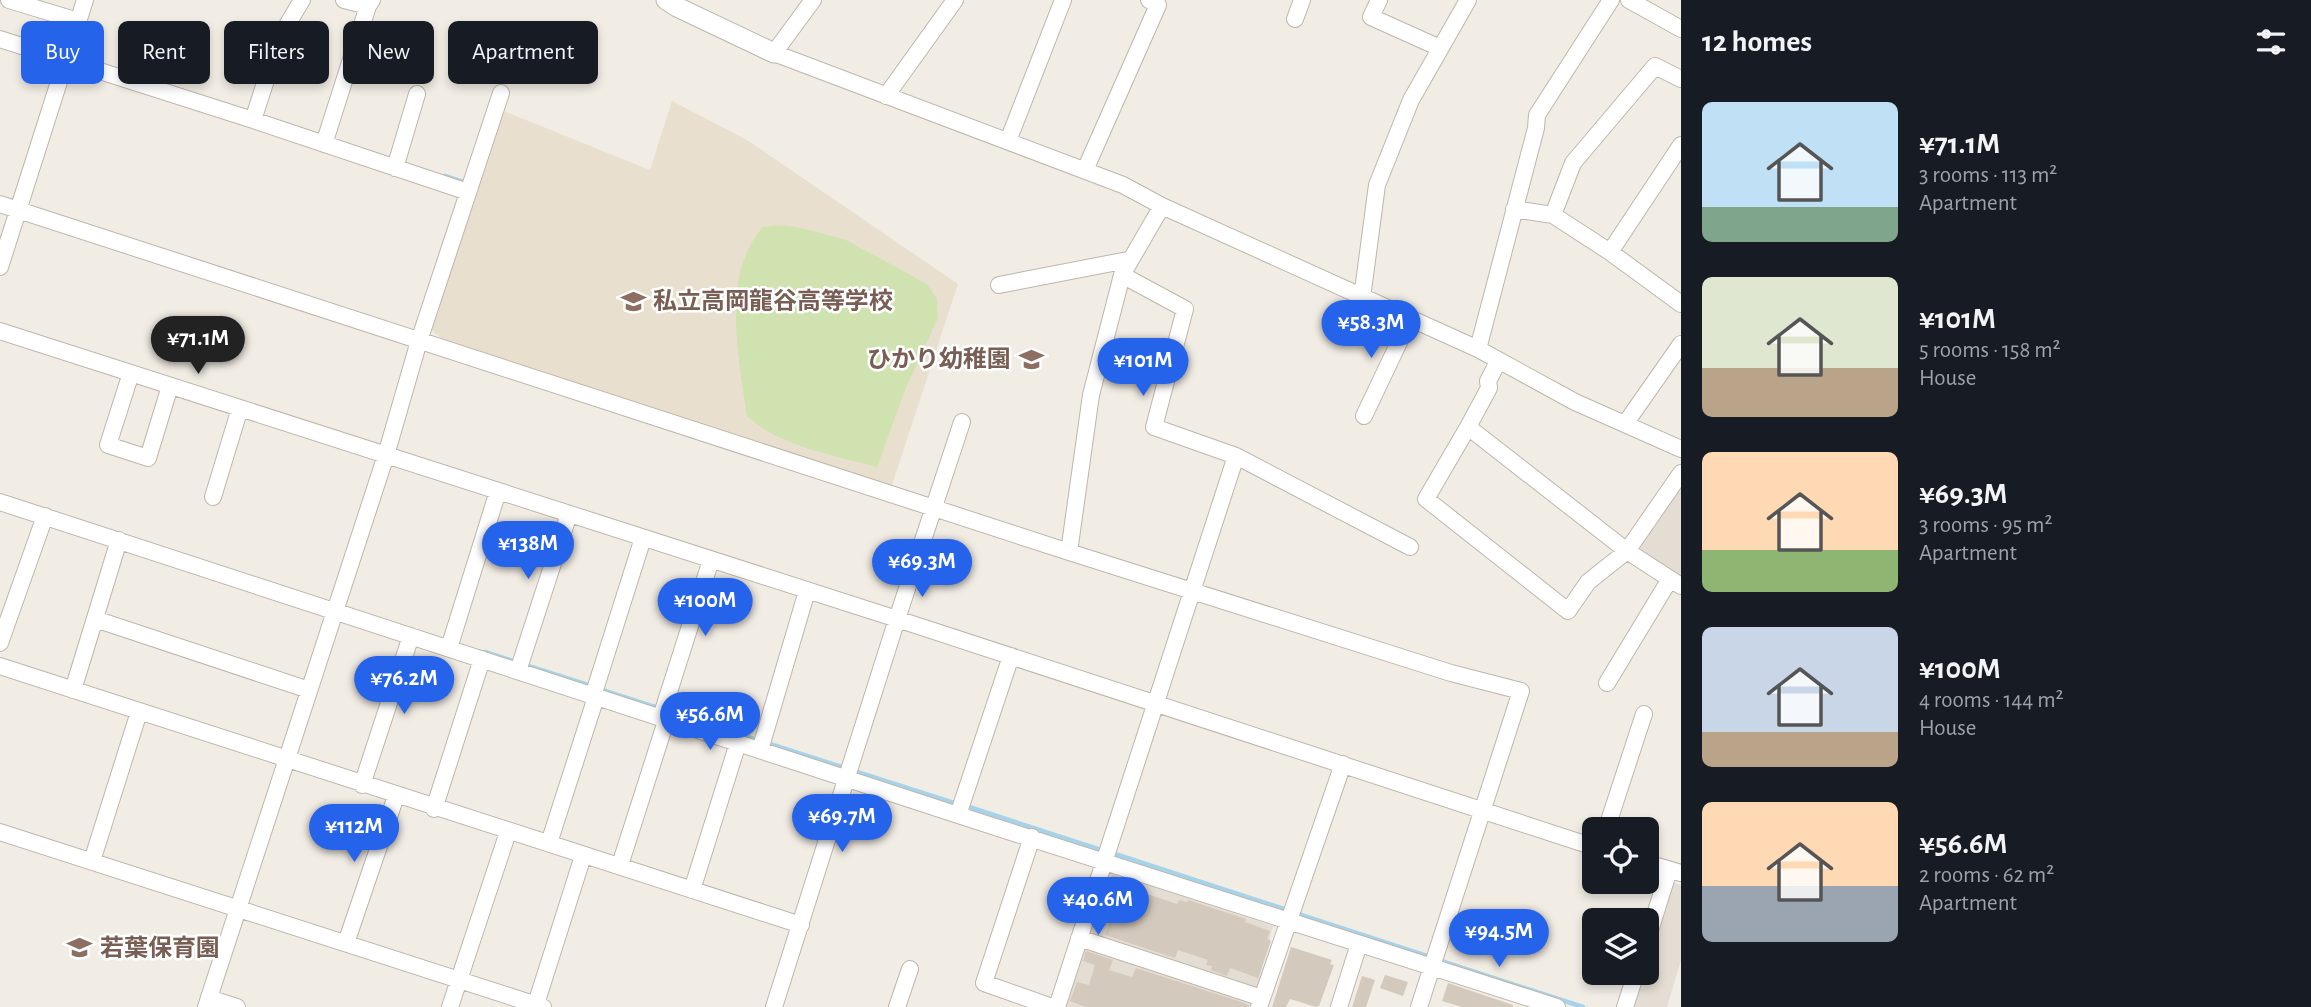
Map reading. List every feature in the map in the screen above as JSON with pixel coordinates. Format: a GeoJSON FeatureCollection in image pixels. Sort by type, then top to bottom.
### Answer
{"type":"FeatureCollection","features":[{"type":"Feature","properties":{"kind":"street"},"geometry":{"type":"LineString","coordinates":[[9,0],[78,21],[85,0]]}},
{"type":"Feature","properties":{"kind":"street"},"geometry":{"type":"LineString","coordinates":[[324,144],[370,3],[344,0]]}},
{"type":"Feature","properties":{"kind":"street"},"geometry":{"type":"LineString","coordinates":[[666,0],[677,8],[774,53],[1123,185],[1162,206],[1478,349],[1575,402],[1681,449]]}},
{"type":"Feature","properties":{"kind":"street"},"geometry":{"type":"LineString","coordinates":[[774,53],[813,0]]}},
{"type":"Feature","properties":{"kind":"street"},"geometry":{"type":"LineString","coordinates":[[886,96],[956,0]]}},
{"type":"Feature","properties":{"kind":"street"},"geometry":{"type":"LineString","coordinates":[[1008,141],[1063,0]]}},
{"type":"Feature","properties":{"kind":"street"},"geometry":{"type":"LineString","coordinates":[[1085,170],[1158,5],[1149,0]]}},
{"type":"Feature","properties":{"kind":"street"},"geometry":{"type":"LineString","coordinates":[[1295,19],[1302,0]]}},
{"type":"Feature","properties":{"kind":"street"},"geometry":{"type":"LineString","coordinates":[[1379,0],[1371,17],[1440,48]]}},
{"type":"Feature","properties":{"kind":"street"},"geometry":{"type":"LineString","coordinates":[[1362,298],[1377,185],[1412,100],[1468,0]]}},
{"type":"Feature","properties":{"kind":"street"},"geometry":{"type":"LineString","coordinates":[[1478,349],[1536,128],[1537,115],[1611,0]]}},
{"type":"Feature","properties":{"kind":"street"},"geometry":{"type":"LineString","coordinates":[[1629,0],[1681,29]]}},
{"type":"Feature","properties":{"kind":"street"},"geometry":{"type":"LineString","coordinates":[[253,120],[280,37],[296,2]]}},
{"type":"Feature","properties":{"kind":"street"},"geometry":{"type":"LineString","coordinates":[[0,39],[21,46]]}},
{"type":"Feature","properties":{"kind":"street"},"geometry":{"type":"LineString","coordinates":[[1553,215],[1573,163],[1655,66],[1681,79]]}},
{"type":"Feature","properties":{"kind":"street"},"geometry":{"type":"LineString","coordinates":[[104,72],[468,192]]}},
{"type":"Feature","properties":{"kind":"street"},"geometry":{"type":"LineString","coordinates":[[0,267],[58,84]]}},
{"type":"Feature","properties":{"kind":"street"},"geometry":{"type":"LineString","coordinates":[[237,1007],[208,1002],[501,93]]}},
{"type":"Feature","properties":{"kind":"street"},"geometry":{"type":"LineString","coordinates":[[395,167],[416,94]]}},
{"type":"Feature","properties":{"kind":"street"},"geometry":{"type":"LineString","coordinates":[[1610,252],[1681,145]]}},
{"type":"Feature","properties":{"kind":"street"},"geometry":{"type":"LineString","coordinates":[[0,204],[1069,552],[1451,673],[1521,691],[1419,1007]]}},
{"type":"Feature","properties":{"kind":"street"},"geometry":{"type":"LineString","coordinates":[[1069,552],[1091,395],[1125,267],[1162,206]]}},
{"type":"Feature","properties":{"kind":"street"},"geometry":{"type":"LineString","coordinates":[[1514,209],[1553,215],[1610,252],[1681,304]]}},
{"type":"Feature","properties":{"kind":"street"},"geometry":{"type":"LineString","coordinates":[[999,285],[1125,267],[1185,309],[1154,427],[1237,456],[1410,547]]}},
{"type":"Feature","properties":{"kind":"street"},"geometry":{"type":"LineString","coordinates":[[1364,416],[1410,319]]}},
{"type":"Feature","properties":{"kind":"street"},"geometry":{"type":"LineString","coordinates":[[0,331],[807,592],[897,618],[1582,843]]}},
{"type":"Feature","properties":{"kind":"street"},"geometry":{"type":"LineString","coordinates":[[1625,424],[1681,344]]}},
{"type":"Feature","properties":{"kind":"street"},"geometry":{"type":"LineString","coordinates":[[1498,362],[1488,381],[1489,388],[1426,499],[1568,611],[1588,582],[1628,551],[1681,473]]}},
{"type":"Feature","properties":{"kind":"street"},"geometry":{"type":"LineString","coordinates":[[131,373],[108,445],[148,458],[170,386]]}},
{"type":"Feature","properties":{"kind":"street"},"geometry":{"type":"LineString","coordinates":[[213,497],[240,408]]}},
{"type":"Feature","properties":{"kind":"street"},"geometry":{"type":"LineString","coordinates":[[774,1007],[962,422]]}},
{"type":"Feature","properties":{"kind":"street"},"geometry":{"type":"LineString","coordinates":[[1468,427],[1628,551],[1676,583],[1607,683]]}},
{"type":"Feature","properties":{"kind":"street"},"geometry":{"type":"LineString","coordinates":[[1032,837],[984,983],[1054,1007],[1237,456]]}},
{"type":"Feature","properties":{"kind":"street"},"geometry":{"type":"LineString","coordinates":[[449,648],[498,491]]}},
{"type":"Feature","properties":{"kind":"street"},"geometry":{"type":"LineString","coordinates":[[0,502],[482,659],[520,665],[664,713],[738,743],[761,744],[960,809],[1032,837],[1106,855],[1291,914],[1359,944],[1433,961],[1557,1007]]}},
{"type":"Feature","properties":{"kind":"street"},"geometry":{"type":"LineString","coordinates":[[520,665],[569,514]]}},
{"type":"Feature","properties":{"kind":"street"},"geometry":{"type":"LineString","coordinates":[[0,643],[45,516]]}},
{"type":"Feature","properties":{"kind":"street"},"geometry":{"type":"LineString","coordinates":[[549,843],[643,538]]}},
{"type":"Feature","properties":{"kind":"street"},"geometry":{"type":"LineString","coordinates":[[73,690],[119,540]]}},
{"type":"Feature","properties":{"kind":"street"},"geometry":{"type":"LineString","coordinates":[[621,865],[711,560]]}},
{"type":"Feature","properties":{"kind":"street"},"geometry":{"type":"LineString","coordinates":[[761,744],[807,592]]}},
{"type":"Feature","properties":{"kind":"street"},"geometry":{"type":"LineString","coordinates":[[95,620],[309,690]]}},
{"type":"Feature","properties":{"kind":"street"},"geometry":{"type":"LineString","coordinates":[[362,785],[411,636]]}},
{"type":"Feature","properties":{"kind":"street"},"geometry":{"type":"LineString","coordinates":[[960,809],[1012,656]]}},
{"type":"Feature","properties":{"kind":"street"},"geometry":{"type":"LineString","coordinates":[[434,809],[482,659]]}},
{"type":"Feature","properties":{"kind":"street"},"geometry":{"type":"LineString","coordinates":[[0,666],[434,809],[549,843],[583,856],[621,865],[800,925]]}},
{"type":"Feature","properties":{"kind":"street"},"geometry":{"type":"LineString","coordinates":[[92,862],[139,712]]}},
{"type":"Feature","properties":{"kind":"street"},"geometry":{"type":"LineString","coordinates":[[1610,817],[1644,714]]}},
{"type":"Feature","properties":{"kind":"street"},"geometry":{"type":"LineString","coordinates":[[692,890],[738,743]]}},
{"type":"Feature","properties":{"kind":"street"},"geometry":{"type":"LineString","coordinates":[[1079,938],[1260,1003],[1343,764]]}},
{"type":"Feature","properties":{"kind":"street"},"geometry":{"type":"LineString","coordinates":[[346,943],[396,796]]}},
{"type":"Feature","properties":{"kind":"street"},"geometry":{"type":"LineString","coordinates":[[0,832],[539,1006],[583,856]]}},
{"type":"Feature","properties":{"kind":"street"},"geometry":{"type":"LineString","coordinates":[[450,1007],[508,832]]}},
{"type":"Feature","properties":{"kind":"street"},"geometry":{"type":"LineString","coordinates":[[1659,911],[1675,872]]}},
{"type":"Feature","properties":{"kind":"street"},"geometry":{"type":"LineString","coordinates":[[1339,1007],[1359,944]]}},
{"type":"Feature","properties":{"kind":"street"},"geometry":{"type":"LineString","coordinates":[[897,1007],[909,969]]}},
{"type":"Feature","properties":{"kind":"street"},"geometry":{"type":"LineString","coordinates":[[1625,1007],[1632,985]]}},
{"type":"Feature","properties":{"kind":"shaded area"},"geometry":{"type":"Polygon","coordinates":[[[672,101],[747,140],[958,284],[892,485],[445,341],[429,328],[501,110],[650,170],[672,101]]]}},
{"type":"Feature","properties":{"kind":"shaded area"},"geometry":{"type":"Polygon","coordinates":[[[1681,480],[1681,586],[1635,551],[1681,480]]]}},
{"type":"Feature","properties":{"kind":"shaded area"},"geometry":{"type":"Polygon","coordinates":[[[1111,872],[1273,926],[1257,988],[1087,941],[1100,879],[1111,872]]]}},
{"type":"Feature","properties":{"kind":"shaded area"},"geometry":{"type":"Polygon","coordinates":[[[1671,882],[1681,885],[1681,960],[1667,1007],[1632,1007],[1639,985],[1659,985],[1659,921],[1671,882]]]}},
{"type":"Feature","properties":{"kind":"shaded area"},"geometry":{"type":"Polygon","coordinates":[[[1089,943],[1251,997],[1249,1007],[1063,1007],[1078,950],[1089,943]]]}},
{"type":"Feature","properties":{"kind":"green space"},"geometry":{"type":"Polygon","coordinates":[[[782,225],[846,240],[927,284],[937,299],[938,318],[905,390],[877,467],[792,443],[760,427],[747,416],[737,344],[737,293],[741,269],[750,247],[763,227],[782,225]]]}},
{"type":"Feature","properties":{"kind":"building"},"geometry":{"type":"Polygon","coordinates":[[[1112,875],[1137,883],[1135,890],[1177,904],[1179,900],[1188,900],[1246,919],[1245,922],[1270,931],[1267,939],[1271,941],[1258,978],[1230,968],[1227,976],[1211,970],[1212,966],[1206,965],[1208,960],[1178,950],[1175,958],[1105,935],[1121,894],[1107,889],[1112,875]]]}},
{"type":"Feature","properties":{"kind":"building"},"geometry":{"type":"Polygon","coordinates":[[[1291,947],[1332,960],[1330,964],[1334,965],[1319,1006],[1290,999],[1286,1007],[1272,1007],[1291,947]]]}},
{"type":"Feature","properties":{"kind":"building"},"geometry":{"type":"Polygon","coordinates":[[[1086,951],[1113,960],[1109,970],[1132,977],[1136,968],[1249,1007],[1086,1007],[1070,1001],[1077,982],[1089,985],[1095,965],[1083,961],[1086,951]]]}},
{"type":"Feature","properties":{"kind":"building"},"geometry":{"type":"Polygon","coordinates":[[[1385,975],[1408,982],[1403,996],[1380,988],[1385,975]]]}},
{"type":"Feature","properties":{"kind":"building"},"geometry":{"type":"Polygon","coordinates":[[[1362,976],[1375,980],[1366,1007],[1352,1007],[1362,976]]]}},
{"type":"Feature","properties":{"kind":"building"},"geometry":{"type":"Polygon","coordinates":[[[1448,983],[1513,1007],[1462,1007],[1442,1001],[1448,983]]]}},
{"type":"Feature","properties":{"kind":"waterway"},"geometry":{"type":"LineString","coordinates":[[445,176],[463,182]]}},
{"type":"Feature","properties":{"kind":"waterway"},"geometry":{"type":"LineString","coordinates":[[485,652],[591,686]]}},
{"type":"Feature","properties":{"kind":"waterway"},"geometry":{"type":"LineString","coordinates":[[599,689],[957,804]]}},
{"type":"Feature","properties":{"kind":"waterway"},"geometry":{"type":"LineString","coordinates":[[966,806],[1104,851]]}},
{"type":"Feature","properties":{"kind":"waterway"},"geometry":{"type":"LineString","coordinates":[[1112,853],[1287,910]]}},
{"type":"Feature","properties":{"kind":"waterway"},"geometry":{"type":"LineString","coordinates":[[1295,913],[1430,957]]}},
{"type":"Feature","properties":{"kind":"waterway"},"geometry":{"type":"LineString","coordinates":[[1438,960],[1583,1007]]}},
{"type":"Feature","properties":{"kind":"place","name":"私立高岡龍谷高等学校"},"geometry":{"type":"Point","coordinates":[633,301]}},
{"type":"Feature","properties":{"kind":"place","name":"ひかり幼稚園"},"geometry":{"type":"Point","coordinates":[1031,359]}},
{"type":"Feature","properties":{"kind":"place","name":"若葉保育園"},"geometry":{"type":"Point","coordinates":[80,948]}}]}
